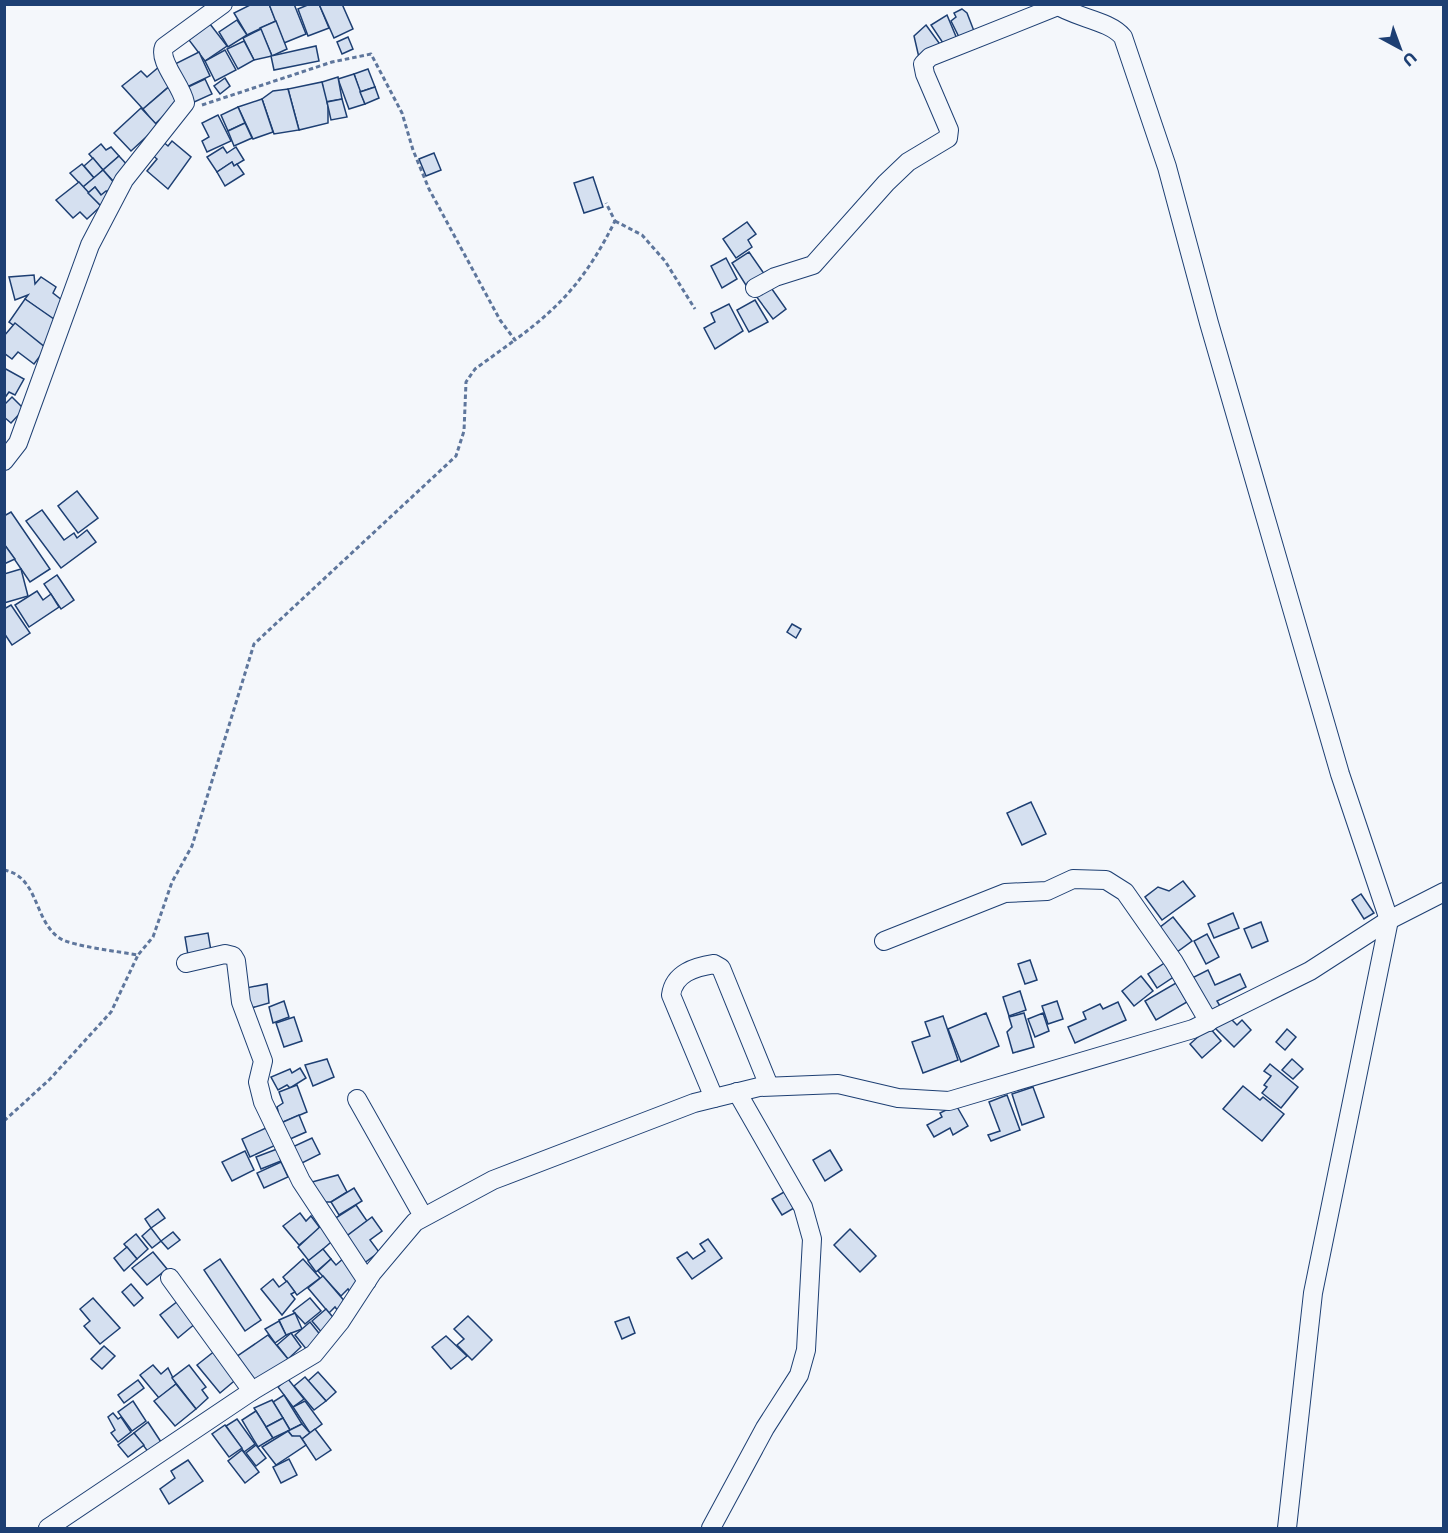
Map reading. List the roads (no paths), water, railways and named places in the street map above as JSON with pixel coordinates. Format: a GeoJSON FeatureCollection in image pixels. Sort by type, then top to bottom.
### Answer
{"type":"FeatureCollection","features":[{"type":"Feature","properties":{"kind":"street"},"geometry":{"type":"LineString","coordinates":[[4,461],[18,443],[90,245],[124,180],[185,103],[183,91],[164,63],[164,46],[223,4]]}},
{"type":"Feature","properties":{"kind":"street"},"geometry":{"type":"LineString","coordinates":[[755,288],[775,277],[813,265],[900,169],[948,138],[949,130],[925,74],[923,64],[930,57],[1056,5],[1074,16],[1118,31],[1127,47],[1167,167],[1212,334],[1340,774],[1389,920],[1313,1293],[1287,1528]]}},
{"type":"Feature","properties":{"kind":"street"},"geometry":{"type":"LineString","coordinates":[[884,941],[1005,893],[1047,891],[1073,879],[1106,880],[1125,892],[1174,962],[1209,1022]]}},
{"type":"Feature","properties":{"kind":"street"},"geometry":{"type":"LineString","coordinates":[[48,1528],[252,1391],[314,1354],[406,1232],[423,1216],[493,1180],[714,1098],[737,1092],[769,1086],[838,1084],[898,1098],[949,1101],[1193,1029],[1310,971],[1389,920],[1443,892]]}},
{"type":"Feature","properties":{"kind":"street"},"geometry":{"type":"LineString","coordinates":[[186,963],[225,954],[232,956],[236,961],[241,1002],[263,1062],[258,1082],[263,1102],[301,1181],[367,1281]]}},
{"type":"Feature","properties":{"kind":"street"},"geometry":{"type":"LineString","coordinates":[[714,1098],[671,995],[672,986],[677,979],[699,966],[714,964],[721,969],[769,1086]]}},
{"type":"Feature","properties":{"kind":"street"},"geometry":{"type":"LineString","coordinates":[[711,1528],[765,1428],[799,1375],[806,1350],[812,1239],[803,1207],[737,1092]]}},
{"type":"Feature","properties":{"kind":"street"},"geometry":{"type":"LineString","coordinates":[[357,1098],[423,1216]]}},
{"type":"Feature","properties":{"kind":"street"},"geometry":{"type":"LineString","coordinates":[[170,1278],[252,1391]]}}]}
